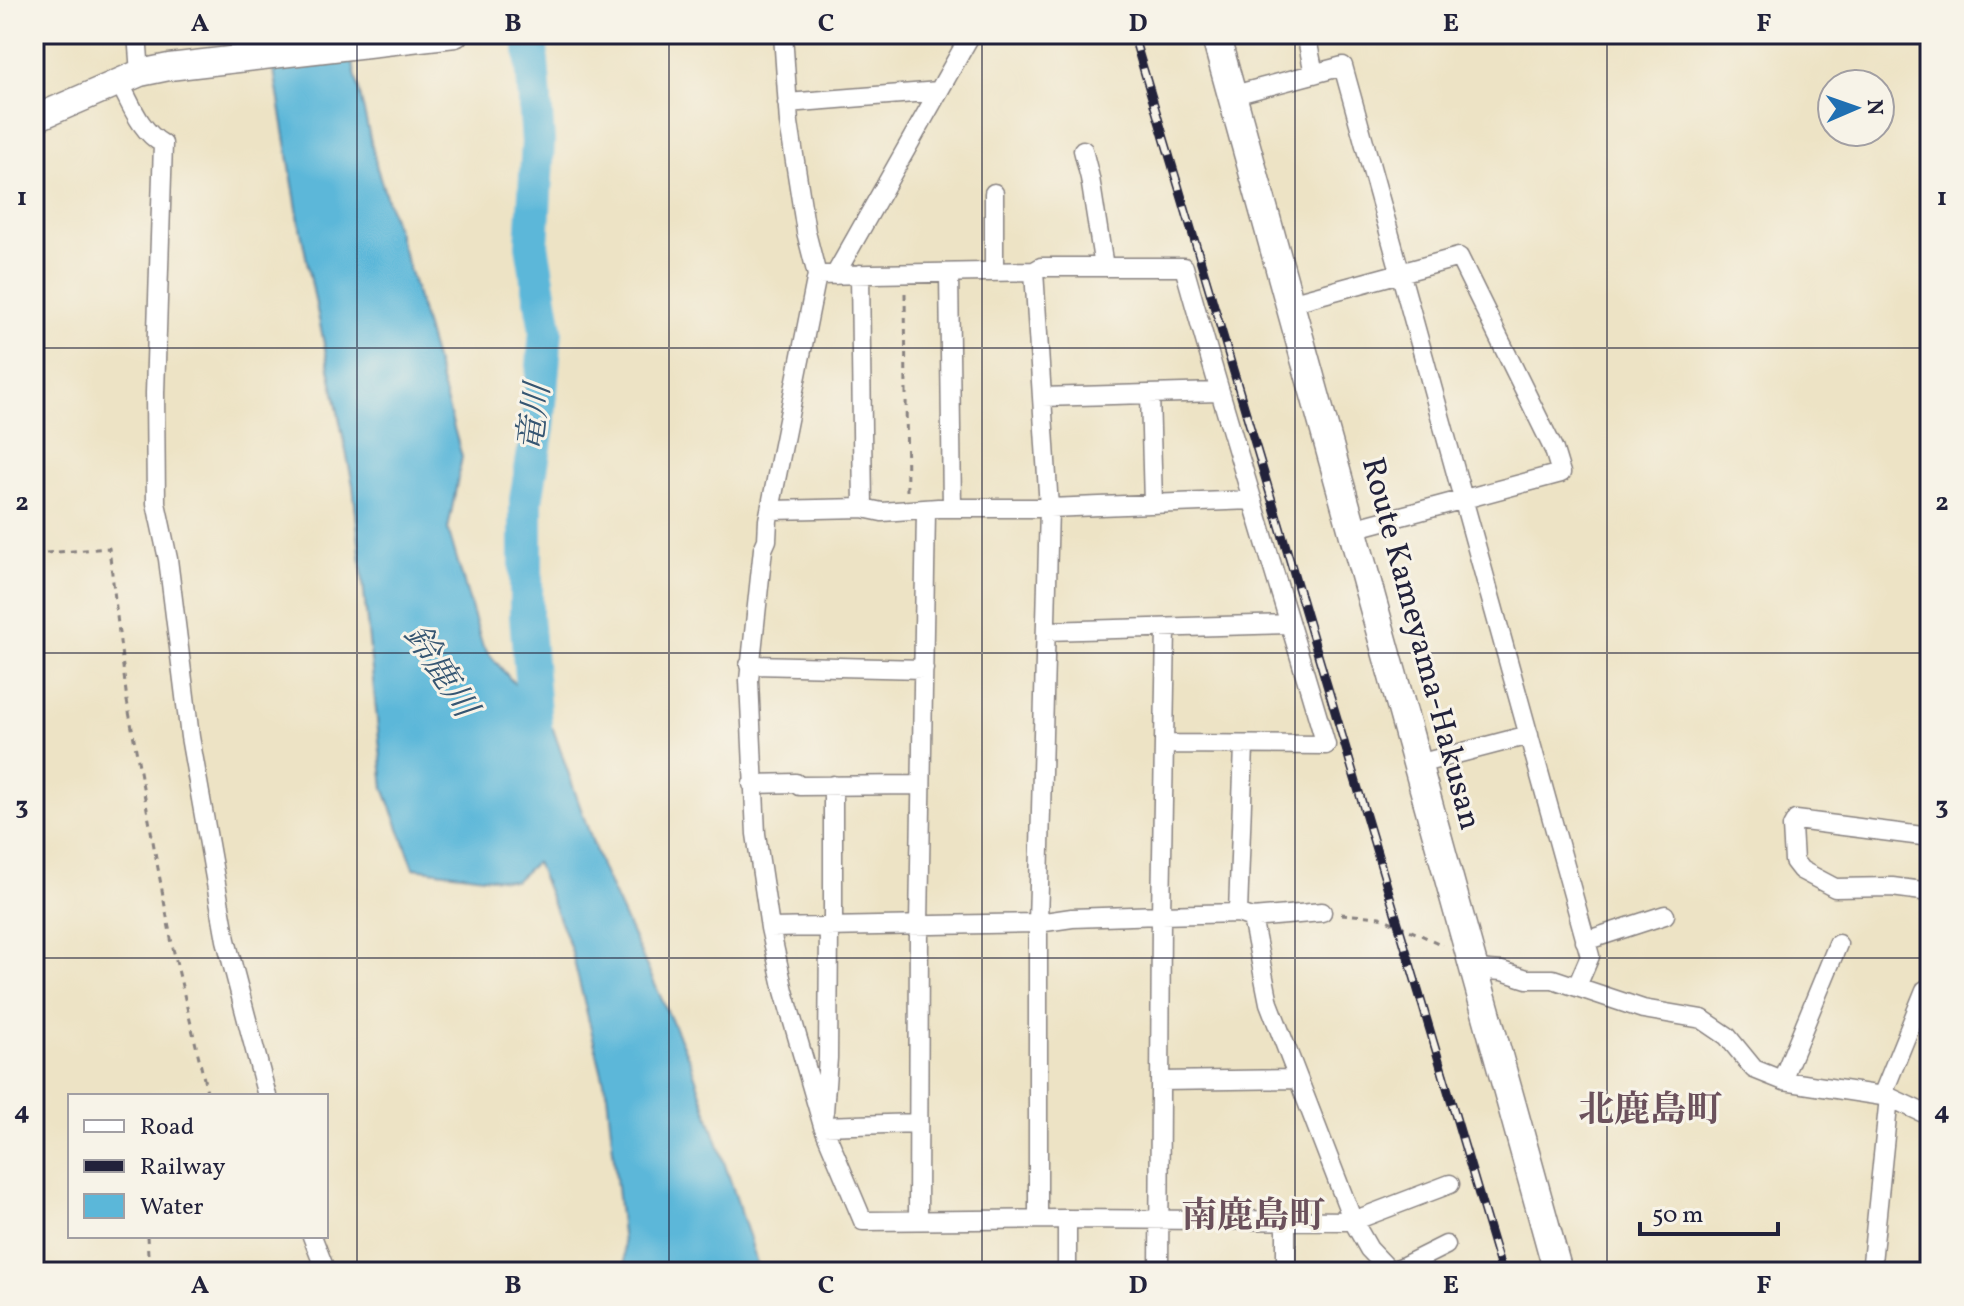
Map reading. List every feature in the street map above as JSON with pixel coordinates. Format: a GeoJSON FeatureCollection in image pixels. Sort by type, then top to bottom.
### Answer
{"type":"FeatureCollection","features":[{"type":"Feature","properties":{"kind":"main road"},"geometry":{"type":"LineString","coordinates":[[34,119],[129,78],[184,64],[455,34]]}},
{"type":"Feature","properties":{"kind":"main road","name":"Route Kameyama-Hakusan"},"geometry":{"type":"LineString","coordinates":[[1215,34],[1558,1272]]}},
{"type":"Feature","properties":{"kind":"street"},"geometry":{"type":"LineString","coordinates":[[137,34],[129,78],[143,127],[150,137],[163,144],[155,393],[156,503],[168,559],[190,737],[226,940],[266,1094]]}},
{"type":"Feature","properties":{"kind":"street"},"geometry":{"type":"LineString","coordinates":[[783,34],[787,103],[806,232],[826,275]]}},
{"type":"Feature","properties":{"kind":"street"},"geometry":{"type":"LineString","coordinates":[[971,34],[826,275],[763,549],[749,665],[756,834],[770,928],[784,991],[823,1126],[863,1221],[1353,1221],[1450,1184]]}},
{"type":"Feature","properties":{"kind":"street"},"geometry":{"type":"LineString","coordinates":[[1306,34],[1314,74]]}},
{"type":"Feature","properties":{"kind":"street"},"geometry":{"type":"LineString","coordinates":[[1234,95],[1343,66],[1590,956],[1577,986]]}},
{"type":"Feature","properties":{"kind":"street"},"geometry":{"type":"LineString","coordinates":[[787,103],[939,91]]}},
{"type":"Feature","properties":{"kind":"street"},"geometry":{"type":"LineString","coordinates":[[1083,150],[1104,267]]}},
{"type":"Feature","properties":{"kind":"street"},"geometry":{"type":"LineString","coordinates":[[994,193],[994,272]]}},
{"type":"Feature","properties":{"kind":"street"},"geometry":{"type":"LineString","coordinates":[[1290,303],[1459,257],[1554,450],[1561,473],[1353,529]]}},
{"type":"Feature","properties":{"kind":"street"},"geometry":{"type":"LineString","coordinates":[[826,275],[1034,271],[1041,267],[1184,267],[1326,745],[1166,744]]}},
{"type":"Feature","properties":{"kind":"street"},"geometry":{"type":"LineString","coordinates":[[1034,271],[1049,508],[1038,923],[1038,1219]]}},
{"type":"Feature","properties":{"kind":"street"},"geometry":{"type":"LineString","coordinates":[[949,273],[952,508]]}},
{"type":"Feature","properties":{"kind":"street"},"geometry":{"type":"LineString","coordinates":[[860,274],[863,508]]}},
{"type":"Feature","properties":{"kind":"street"},"geometry":{"type":"LineString","coordinates":[[1042,397],[1219,392]]}},
{"type":"Feature","properties":{"kind":"street"},"geometry":{"type":"LineString","coordinates":[[1150,394],[1153,504]]}},
{"type":"Feature","properties":{"kind":"street"},"geometry":{"type":"LineString","coordinates":[[772,510],[863,508],[882,512],[1252,500]]}},
{"type":"Feature","properties":{"kind":"street"},"geometry":{"type":"LineString","coordinates":[[918,1220],[926,511]]}},
{"type":"Feature","properties":{"kind":"street"},"geometry":{"type":"LineString","coordinates":[[1046,631],[1290,624]]}},
{"type":"Feature","properties":{"kind":"street"},"geometry":{"type":"LineString","coordinates":[[1159,1272],[1166,628]]}},
{"type":"Feature","properties":{"kind":"street"},"geometry":{"type":"LineString","coordinates":[[749,665],[924,669]]}},
{"type":"Feature","properties":{"kind":"street"},"geometry":{"type":"LineString","coordinates":[[1418,764],[1529,735]]}},
{"type":"Feature","properties":{"kind":"street"},"geometry":{"type":"LineString","coordinates":[[1244,746],[1245,916],[1269,1003],[1353,1221],[1369,1249],[1390,1271],[1403,1269],[1446,1245]]}},
{"type":"Feature","properties":{"kind":"street"},"geometry":{"type":"LineString","coordinates":[[752,784],[921,785]]}},
{"type":"Feature","properties":{"kind":"street"},"geometry":{"type":"LineString","coordinates":[[823,1126],[828,1058],[833,785]]}},
{"type":"Feature","properties":{"kind":"street"},"geometry":{"type":"LineString","coordinates":[[1930,837],[1796,820],[1792,827],[1794,861],[1801,870],[1835,888],[1892,887],[1930,892]]}},
{"type":"Feature","properties":{"kind":"street"},"geometry":{"type":"LineString","coordinates":[[770,928],[1038,923],[1072,918],[1322,912]]}},
{"type":"Feature","properties":{"kind":"street"},"geometry":{"type":"LineString","coordinates":[[1585,941],[1665,915]]}},
{"type":"Feature","properties":{"kind":"street"},"geometry":{"type":"LineString","coordinates":[[1782,1080],[1838,944]]}},
{"type":"Feature","properties":{"kind":"street"},"geometry":{"type":"LineString","coordinates":[[1476,969],[1502,971],[1527,979],[1553,979],[1643,1009],[1702,1019],[1727,1036],[1754,1069],[1782,1080],[1885,1096],[1930,1116]]}},
{"type":"Feature","properties":{"kind":"street"},"geometry":{"type":"LineString","coordinates":[[1871,1272],[1885,1096],[1925,990]]}},
{"type":"Feature","properties":{"kind":"street"},"geometry":{"type":"LineString","coordinates":[[1161,1081],[1298,1079]]}},
{"type":"Feature","properties":{"kind":"street"},"geometry":{"type":"LineString","coordinates":[[823,1126],[918,1123]]}},
{"type":"Feature","properties":{"kind":"street"},"geometry":{"type":"LineString","coordinates":[[1067,1219],[1067,1272]]}},
{"type":"Feature","properties":{"kind":"street"},"geometry":{"type":"LineString","coordinates":[[1286,1221],[1286,1272]]}},
{"type":"Feature","properties":{"kind":"street"},"geometry":{"type":"LineString","coordinates":[[313,1238],[326,1272]]}},
{"type":"Feature","properties":{"kind":"path"},"geometry":{"type":"LineString","coordinates":[[904,273],[907,511]]}},
{"type":"Feature","properties":{"kind":"path"},"geometry":{"type":"LineString","coordinates":[[34,554],[109,548],[130,717],[172,944],[208,1094]]}},
{"type":"Feature","properties":{"kind":"path"},"geometry":{"type":"LineString","coordinates":[[1322,912],[1380,917],[1443,945],[1466,939]]}},
{"type":"Feature","properties":{"kind":"path"},"geometry":{"type":"LineString","coordinates":[[147,1238],[149,1272]]}},
{"type":"Feature","properties":{"kind":"water","name":"鈴鹿川"},"geometry":{"type":"Polygon","coordinates":[[[275,34],[346,34],[377,168],[413,281],[462,457],[448,529],[483,647],[553,729],[602,869],[690,1061],[759,1272],[626,1272],[607,1094],[571,949],[536,862],[515,881],[414,868],[384,788],[353,485],[300,227],[272,58],[275,34]]]}},
{"type":"Feature","properties":{"kind":"waterway","name":"竜川"},"geometry":{"type":"LineString","coordinates":[[530,34],[538,142],[532,245],[546,330],[538,428],[526,500],[526,615],[537,750]]}},
{"type":"Feature","properties":{"kind":"railway"},"geometry":{"type":"LineString","coordinates":[[1133,34],[1502,1272]]}},
{"type":"Feature","properties":{"kind":"district","name":"北鹿島町"},"geometry":{"type":"Point","coordinates":[1650,1112]}},
{"type":"Feature","properties":{"kind":"district","name":"南鹿島町"},"geometry":{"type":"Point","coordinates":[1253,1218]}}]}
